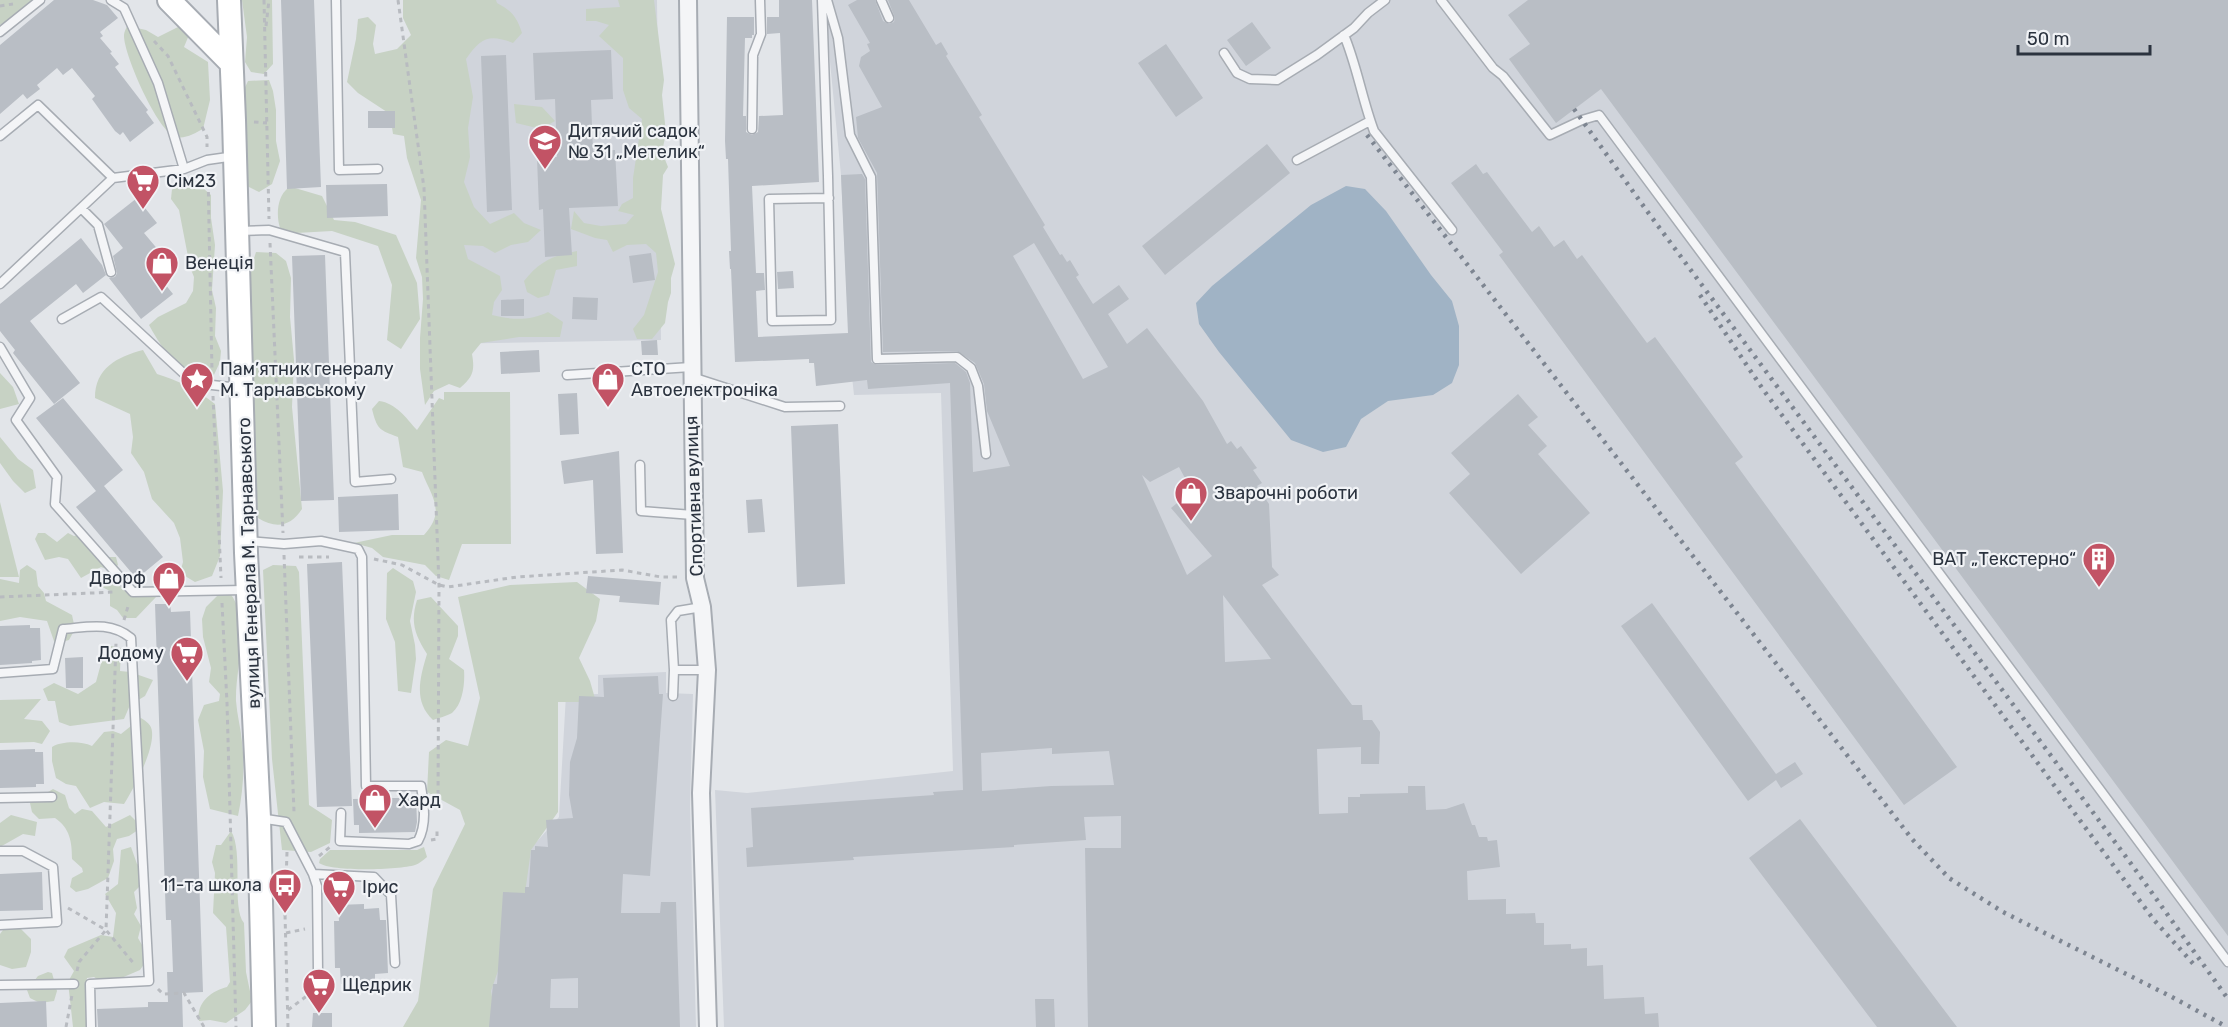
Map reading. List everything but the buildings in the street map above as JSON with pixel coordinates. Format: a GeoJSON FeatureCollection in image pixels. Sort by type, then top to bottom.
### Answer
{"type":"FeatureCollection","features":[{"type":"Feature","properties":{"kind":"main road"},"geometry":{"type":"LineString","coordinates":[[169,0],[231,63]]}},
{"type":"Feature","properties":{"kind":"main road","name":"вулиця Генерала М. Тарнавського"},"geometry":{"type":"LineString","coordinates":[[229,0],[247,541],[259,818],[264,1027]]}},
{"type":"Feature","properties":{"kind":"street","name":"Спортивна вулиця"},"geometry":{"type":"LineString","coordinates":[[688,0],[693,515],[695,578],[702,607],[707,670],[701,793],[708,1027]]}},
{"type":"Feature","properties":{"kind":"lane"},"geometry":{"type":"LineString","coordinates":[[0,32],[40,0]]}},
{"type":"Feature","properties":{"kind":"lane"},"geometry":{"type":"LineString","coordinates":[[111,0],[124,8],[158,83],[184,169]]}},
{"type":"Feature","properties":{"kind":"lane"},"geometry":{"type":"LineString","coordinates":[[336,0],[339,170],[378,169]]}},
{"type":"Feature","properties":{"kind":"lane"},"geometry":{"type":"LineString","coordinates":[[752,129],[753,55],[761,34],[760,0]]}},
{"type":"Feature","properties":{"kind":"lane"},"geometry":{"type":"LineString","coordinates":[[822,0],[829,198],[831,320],[772,321],[769,199],[829,198]]}},
{"type":"Feature","properties":{"kind":"lane"},"geometry":{"type":"LineString","coordinates":[[827,0],[838,38],[850,135],[871,177],[877,359],[957,357],[971,368],[978,386],[986,454]]}},
{"type":"Feature","properties":{"kind":"lane"},"geometry":{"type":"LineString","coordinates":[[881,0],[889,18]]}},
{"type":"Feature","properties":{"kind":"lane"},"geometry":{"type":"LineString","coordinates":[[1224,52],[1237,73],[1250,79],[1277,80],[1344,35],[1385,0]]}},
{"type":"Feature","properties":{"kind":"lane"},"geometry":{"type":"LineString","coordinates":[[1441,0],[1493,68],[1503,76],[1550,135],[1599,115],[2228,962]]}},
{"type":"Feature","properties":{"kind":"lane"},"geometry":{"type":"LineString","coordinates":[[1344,35],[1356,63],[1374,131],[1452,230]]}},
{"type":"Feature","properties":{"kind":"lane"},"geometry":{"type":"LineString","coordinates":[[0,136],[38,105],[112,178]]}},
{"type":"Feature","properties":{"kind":"lane"},"geometry":{"type":"LineString","coordinates":[[1297,160],[1370,121]]}},
{"type":"Feature","properties":{"kind":"lane"},"geometry":{"type":"LineString","coordinates":[[0,284],[112,178],[184,169],[207,160],[235,156]]}},
{"type":"Feature","properties":{"kind":"lane"},"geometry":{"type":"LineString","coordinates":[[81,208],[98,225],[111,272]]}},
{"type":"Feature","properties":{"kind":"lane"},"geometry":{"type":"LineString","coordinates":[[237,231],[269,230],[345,252],[355,482],[391,479]]}},
{"type":"Feature","properties":{"kind":"lane"},"geometry":{"type":"LineString","coordinates":[[62,319],[101,297],[194,384],[242,389]]}},
{"type":"Feature","properties":{"kind":"lane"},"geometry":{"type":"LineString","coordinates":[[1,350],[30,398],[16,420],[57,477],[55,504],[133,591],[249,590]]}},
{"type":"Feature","properties":{"kind":"lane"},"geometry":{"type":"LineString","coordinates":[[567,375],[691,372],[785,407],[840,406]]}},
{"type":"Feature","properties":{"kind":"lane"},"geometry":{"type":"LineString","coordinates":[[640,465],[641,512],[693,515]]}},
{"type":"Feature","properties":{"kind":"lane"},"geometry":{"type":"LineString","coordinates":[[247,541],[284,544],[321,541],[358,549],[362,557],[366,786],[421,786],[424,808],[422,833],[418,841],[409,844],[340,841],[341,813]]}},
{"type":"Feature","properties":{"kind":"lane"},"geometry":{"type":"LineString","coordinates":[[673,696],[671,620],[678,611],[702,607]]}},
{"type":"Feature","properties":{"kind":"lane"},"geometry":{"type":"LineString","coordinates":[[0,673],[53,669],[63,629],[99,626],[120,629],[131,638],[149,981],[90,984],[91,1027]]}},
{"type":"Feature","properties":{"kind":"lane"},"geometry":{"type":"LineString","coordinates":[[674,670],[707,670]]}},
{"type":"Feature","properties":{"kind":"lane"},"geometry":{"type":"LineString","coordinates":[[0,798],[52,797]]}},
{"type":"Feature","properties":{"kind":"lane"},"geometry":{"type":"LineString","coordinates":[[259,818],[286,822],[313,874],[317,886],[318,971]]}},
{"type":"Feature","properties":{"kind":"lane"},"geometry":{"type":"LineString","coordinates":[[0,851],[23,850],[53,867],[57,922],[0,925]]}},
{"type":"Feature","properties":{"kind":"lane"},"geometry":{"type":"LineString","coordinates":[[313,874],[374,877],[391,895],[395,963]]}},
{"type":"Feature","properties":{"kind":"lane"},"geometry":{"type":"LineString","coordinates":[[0,985],[74,984]]}},
{"type":"Feature","properties":{"kind":"path"},"geometry":{"type":"LineString","coordinates":[[264,0],[269,230],[295,840],[286,854],[288,1027]]}},
{"type":"Feature","properties":{"kind":"path"},"geometry":{"type":"LineString","coordinates":[[265,36],[269,0]]}},
{"type":"Feature","properties":{"kind":"path"},"geometry":{"type":"LineString","coordinates":[[398,0],[424,188],[439,585],[438,809]]}},
{"type":"Feature","properties":{"kind":"path"},"geometry":{"type":"LineString","coordinates":[[153,40],[168,57],[207,137],[211,130]]}},
{"type":"Feature","properties":{"kind":"path"},"geometry":{"type":"LineString","coordinates":[[248,121],[267,123]]}},
{"type":"Feature","properties":{"kind":"path"},"geometry":{"type":"LineString","coordinates":[[275,556],[284,557]]}},
{"type":"Feature","properties":{"kind":"path"},"geometry":{"type":"LineString","coordinates":[[295,557],[362,557],[402,565],[439,585],[448,587],[516,577],[622,570],[661,577],[695,578]]}},
{"type":"Feature","properties":{"kind":"path"},"geometry":{"type":"LineString","coordinates":[[0,597],[133,591],[114,649],[106,930]]}},
{"type":"Feature","properties":{"kind":"path"},"geometry":{"type":"LineString","coordinates":[[418,841],[437,839],[438,819]]}},
{"type":"Feature","properties":{"kind":"path"},"geometry":{"type":"LineString","coordinates":[[308,864],[340,841]]}},
{"type":"Feature","properties":{"kind":"path"},"geometry":{"type":"LineString","coordinates":[[286,933],[317,926]]}},
{"type":"Feature","properties":{"kind":"path"},"geometry":{"type":"LineString","coordinates":[[288,1010],[308,995],[318,971]]}},
{"type":"Feature","properties":{"kind":"shaded area","name":"Дитячий садок № 31 „Метелик“"},"geometry":{"type":"Polygon","coordinates":[[[429,0],[657,0],[661,340],[434,344],[429,0]]]}},
{"type":"Feature","properties":{"kind":"shaded area"},"geometry":{"type":"Polygon","coordinates":[[[824,0],[2228,0],[2228,1027],[724,1027],[715,790],[747,793],[953,771],[941,393],[854,395],[850,358],[841,175],[824,0]]]}},
{"type":"Feature","properties":{"kind":"shaded area"},"geometry":{"type":"Polygon","coordinates":[[[666,672],[666,693],[693,694],[690,806],[696,1027],[481,1027],[494,889],[559,817],[566,695],[598,694],[598,675],[666,672]]]}},
{"type":"Feature","properties":{"kind":"green space"},"geometry":{"type":"Polygon","coordinates":[[[0,0],[34,0],[29,6],[0,25],[0,0]]]}},
{"type":"Feature","properties":{"kind":"green space"},"geometry":{"type":"Polygon","coordinates":[[[242,0],[272,0],[273,64],[264,74],[251,72],[245,62],[247,37],[242,0]]]}},
{"type":"Feature","properties":{"kind":"green space"},"geometry":{"type":"Polygon","coordinates":[[[403,0],[496,0],[513,15],[518,23],[522,33],[513,43],[497,38],[485,40],[466,59],[473,97],[468,128],[470,157],[464,182],[474,207],[490,224],[514,213],[524,223],[541,230],[528,242],[511,245],[495,253],[483,246],[464,245],[468,259],[500,276],[502,290],[494,302],[492,315],[520,319],[548,312],[563,322],[560,337],[519,337],[481,343],[472,354],[473,369],[468,380],[460,388],[449,384],[434,391],[425,405],[420,369],[422,277],[416,258],[421,200],[407,158],[404,136],[393,134],[390,114],[358,93],[347,82],[358,19],[368,17],[376,25],[373,44],[375,54],[397,49],[411,35],[403,18],[403,0]]]}},
{"type":"Feature","properties":{"kind":"green space"},"geometry":{"type":"Polygon","coordinates":[[[618,0],[654,0],[664,80],[662,95],[666,133],[662,152],[668,167],[663,175],[661,209],[675,264],[665,323],[652,339],[637,339],[633,329],[644,315],[658,272],[656,253],[646,244],[627,245],[613,252],[607,240],[571,229],[574,211],[584,223],[601,226],[626,224],[634,215],[618,211],[622,204],[633,198],[633,178],[642,119],[629,108],[623,90],[623,58],[599,36],[609,25],[586,21],[586,9],[620,7],[618,0]]]}},
{"type":"Feature","properties":{"kind":"green space"},"geometry":{"type":"Polygon","coordinates":[[[127,26],[146,30],[158,37],[180,26],[189,35],[184,47],[208,62],[210,100],[203,129],[194,134],[176,137],[160,122],[151,108],[129,58],[124,35],[127,26]]]}},
{"type":"Feature","properties":{"kind":"green space"},"geometry":{"type":"Polygon","coordinates":[[[269,80],[276,110],[276,141],[280,161],[272,184],[259,192],[245,185],[242,151],[247,129],[241,96],[248,81],[269,80]]]}},
{"type":"Feature","properties":{"kind":"green space"},"geometry":{"type":"Polygon","coordinates":[[[514,104],[542,107],[555,121],[541,129],[516,123],[514,104]]]}},
{"type":"Feature","properties":{"kind":"green space"},"geometry":{"type":"Polygon","coordinates":[[[181,181],[197,183],[211,195],[211,218],[215,245],[212,290],[216,308],[215,336],[221,351],[220,362],[212,379],[199,380],[183,371],[163,348],[149,325],[158,317],[186,303],[193,291],[194,277],[179,210],[171,199],[172,189],[181,181]]]}},
{"type":"Feature","properties":{"kind":"green space"},"geometry":{"type":"Polygon","coordinates":[[[288,188],[322,196],[334,220],[355,222],[396,235],[417,283],[420,319],[401,349],[387,340],[392,285],[378,246],[332,231],[296,233],[280,228],[278,206],[288,188]]]}},
{"type":"Feature","properties":{"kind":"green space"},"geometry":{"type":"Polygon","coordinates":[[[577,251],[577,266],[556,270],[549,295],[538,298],[527,292],[524,281],[541,264],[553,257],[577,251]]]}},
{"type":"Feature","properties":{"kind":"green space"},"geometry":{"type":"Polygon","coordinates":[[[256,252],[276,253],[286,261],[291,278],[290,317],[294,360],[292,407],[302,509],[293,520],[277,525],[258,518],[250,464],[249,437],[253,375],[246,284],[256,252]]]}},
{"type":"Feature","properties":{"kind":"green space"},"geometry":{"type":"Polygon","coordinates":[[[143,350],[157,374],[187,386],[215,404],[223,491],[220,556],[212,576],[195,582],[180,573],[183,562],[180,538],[174,523],[152,499],[144,472],[131,453],[133,437],[130,414],[95,398],[99,379],[109,365],[143,350]]]}},
{"type":"Feature","properties":{"kind":"green space"},"geometry":{"type":"Polygon","coordinates":[[[0,373],[13,387],[19,404],[0,409],[0,373]]]}},
{"type":"Feature","properties":{"kind":"green space"},"geometry":{"type":"Polygon","coordinates":[[[444,392],[510,392],[511,544],[462,544],[449,580],[436,576],[425,565],[383,557],[372,548],[354,543],[392,535],[424,535],[431,526],[436,511],[435,504],[422,472],[403,467],[398,437],[380,428],[372,409],[379,401],[385,402],[400,412],[417,430],[439,398],[444,400],[444,392]]]}},
{"type":"Feature","properties":{"kind":"green space"},"geometry":{"type":"Polygon","coordinates":[[[0,437],[18,459],[33,470],[36,488],[25,493],[0,463],[0,437]]]}},
{"type":"Feature","properties":{"kind":"green space"},"geometry":{"type":"Polygon","coordinates":[[[0,502],[19,577],[0,577],[0,502]]]}},
{"type":"Feature","properties":{"kind":"green space"},"geometry":{"type":"Polygon","coordinates":[[[38,533],[45,533],[57,542],[68,533],[74,536],[84,534],[105,557],[116,557],[118,565],[112,571],[101,567],[81,578],[68,559],[59,557],[45,560],[35,539],[38,533]]]}},
{"type":"Feature","properties":{"kind":"green space"},"geometry":{"type":"Polygon","coordinates":[[[27,565],[36,571],[38,586],[44,593],[46,601],[72,615],[75,629],[69,640],[55,644],[47,621],[20,617],[0,621],[0,579],[19,583],[20,570],[27,565]]]}},
{"type":"Feature","properties":{"kind":"green space"},"geometry":{"type":"Polygon","coordinates":[[[273,565],[296,566],[299,572],[309,805],[332,820],[330,843],[311,852],[282,850],[272,759],[263,570],[273,565]]]}},
{"type":"Feature","properties":{"kind":"green space"},"geometry":{"type":"Polygon","coordinates":[[[393,568],[413,581],[416,592],[410,621],[416,659],[411,693],[398,691],[395,642],[386,619],[387,573],[393,568]]]}},
{"type":"Feature","properties":{"kind":"green space"},"geometry":{"type":"Polygon","coordinates":[[[103,578],[121,587],[132,586],[154,590],[156,597],[136,618],[123,618],[117,610],[110,606],[110,591],[100,586],[103,578]]]}},
{"type":"Feature","properties":{"kind":"green space"},"geometry":{"type":"Polygon","coordinates":[[[577,582],[600,599],[596,621],[579,658],[590,681],[596,702],[558,702],[558,812],[531,850],[525,893],[491,991],[497,1027],[403,1027],[418,1001],[433,889],[465,824],[460,810],[427,792],[429,752],[446,740],[468,746],[480,698],[458,597],[510,585],[577,582]]]}},
{"type":"Feature","properties":{"kind":"green space"},"geometry":{"type":"Polygon","coordinates":[[[220,593],[230,593],[237,605],[240,618],[241,646],[236,701],[243,751],[243,770],[238,816],[210,809],[203,777],[204,751],[198,720],[204,705],[219,701],[220,694],[209,682],[211,668],[203,637],[202,619],[206,607],[220,593]]]}},
{"type":"Feature","properties":{"kind":"green space"},"geometry":{"type":"Polygon","coordinates":[[[431,597],[458,626],[458,636],[449,659],[464,670],[464,687],[456,709],[450,714],[433,720],[420,697],[422,672],[427,654],[419,641],[414,622],[417,600],[431,597]]]}},
{"type":"Feature","properties":{"kind":"green space"},"geometry":{"type":"Polygon","coordinates":[[[106,645],[121,648],[120,671],[153,680],[145,696],[130,705],[124,719],[70,726],[59,722],[55,701],[48,701],[43,689],[54,683],[78,694],[96,682],[106,645]]]}},
{"type":"Feature","properties":{"kind":"green space"},"geometry":{"type":"Polygon","coordinates":[[[41,699],[24,719],[42,721],[50,731],[42,744],[34,742],[0,743],[0,700],[41,699]]]}},
{"type":"Feature","properties":{"kind":"green space"},"geometry":{"type":"Polygon","coordinates":[[[141,718],[151,727],[152,740],[142,769],[124,804],[104,802],[90,808],[76,786],[66,784],[56,778],[52,747],[72,742],[92,746],[104,732],[113,731],[121,734],[141,718]]]}},
{"type":"Feature","properties":{"kind":"green space"},"geometry":{"type":"Polygon","coordinates":[[[53,789],[65,795],[69,808],[75,814],[82,809],[92,811],[106,827],[130,815],[136,821],[138,830],[129,836],[117,839],[113,849],[114,861],[108,878],[88,889],[76,892],[70,887],[72,878],[83,872],[82,868],[72,859],[71,841],[64,826],[55,818],[39,819],[32,812],[30,803],[53,789]]]}},
{"type":"Feature","properties":{"kind":"green space"},"geometry":{"type":"Polygon","coordinates":[[[11,815],[37,822],[35,836],[23,834],[0,847],[0,823],[11,815]]]}},
{"type":"Feature","properties":{"kind":"green space"},"geometry":{"type":"Polygon","coordinates":[[[231,831],[237,852],[238,905],[244,923],[246,972],[252,1001],[245,1010],[226,1023],[210,1020],[199,1021],[202,1003],[215,991],[227,987],[230,982],[226,927],[213,913],[215,873],[212,862],[216,845],[221,845],[231,831]]]}},
{"type":"Feature","properties":{"kind":"green space"},"geometry":{"type":"Polygon","coordinates":[[[131,847],[137,864],[148,870],[149,877],[134,892],[137,908],[134,914],[141,926],[138,938],[149,957],[140,970],[112,982],[100,981],[94,977],[87,978],[85,992],[87,1027],[73,1027],[68,982],[74,971],[64,957],[68,949],[101,935],[113,937],[116,913],[105,894],[118,884],[121,850],[131,847]]]}},
{"type":"Feature","properties":{"kind":"green space"},"geometry":{"type":"Polygon","coordinates":[[[424,847],[427,857],[407,867],[351,869],[319,863],[320,859],[330,850],[417,850],[424,847]]]}},
{"type":"Feature","properties":{"kind":"green space"},"geometry":{"type":"Polygon","coordinates":[[[12,926],[21,929],[31,939],[31,952],[26,967],[12,969],[0,965],[0,934],[12,926]]]}},
{"type":"Feature","properties":{"kind":"green space"},"geometry":{"type":"Polygon","coordinates":[[[48,972],[52,973],[57,991],[54,1001],[40,1003],[30,998],[27,990],[38,976],[48,972]]]}},
{"type":"Feature","properties":{"kind":"water"},"geometry":{"type":"Polygon","coordinates":[[[1346,186],[1365,189],[1386,211],[1452,301],[1459,326],[1459,365],[1452,383],[1433,395],[1388,401],[1361,419],[1346,447],[1323,452],[1291,440],[1199,324],[1196,303],[1212,286],[1311,205],[1346,186]]]}},
{"type":"Feature","properties":{"kind":"railway"},"geometry":{"type":"LineString","coordinates":[[1574,109],[1647,211],[2132,865],[2228,999]]}},
{"type":"Feature","properties":{"kind":"railway"},"geometry":{"type":"LineString","coordinates":[[1367,135],[1912,839],[1949,878],[2003,912],[2227,1027]]}},
{"type":"Feature","properties":{"kind":"railway"},"geometry":{"type":"LineString","coordinates":[[1700,295],[1762,388],[2073,811],[2154,920],[2197,968]]}},
{"type":"Feature","properties":{"kind":"place","name":"Дитячий садок № 31 „Метелик“"},"geometry":{"type":"Point","coordinates":[545,170]}},
{"type":"Feature","properties":{"kind":"place","name":"Сім23"},"geometry":{"type":"Point","coordinates":[143,210]}},
{"type":"Feature","properties":{"kind":"place","name":"Венеція"},"geometry":{"type":"Point","coordinates":[162,292]}},
{"type":"Feature","properties":{"kind":"place","name":"Пам’ятник генералу М. Тарнавському"},"geometry":{"type":"Point","coordinates":[197,408]}},
{"type":"Feature","properties":{"kind":"place","name":"СТО Автоелектроніка"},"geometry":{"type":"Point","coordinates":[608,408]}},
{"type":"Feature","properties":{"kind":"place","name":"Зварочні роботи"},"geometry":{"type":"Point","coordinates":[1191,522]}},
{"type":"Feature","properties":{"kind":"place","name":"ВАТ „Текстерно“"},"geometry":{"type":"Point","coordinates":[2099,588]}},
{"type":"Feature","properties":{"kind":"place","name":"Дворф"},"geometry":{"type":"Point","coordinates":[169,607]}},
{"type":"Feature","properties":{"kind":"place","name":"Додому"},"geometry":{"type":"Point","coordinates":[187,682]}},
{"type":"Feature","properties":{"kind":"place","name":"Хард"},"geometry":{"type":"Point","coordinates":[375,829]}},
{"type":"Feature","properties":{"kind":"place","name":"11-та школа"},"geometry":{"type":"Point","coordinates":[285,914]}},
{"type":"Feature","properties":{"kind":"place","name":"Ірис"},"geometry":{"type":"Point","coordinates":[339,916]}},
{"type":"Feature","properties":{"kind":"place","name":"Щедрик"},"geometry":{"type":"Point","coordinates":[319,1014]}}]}
